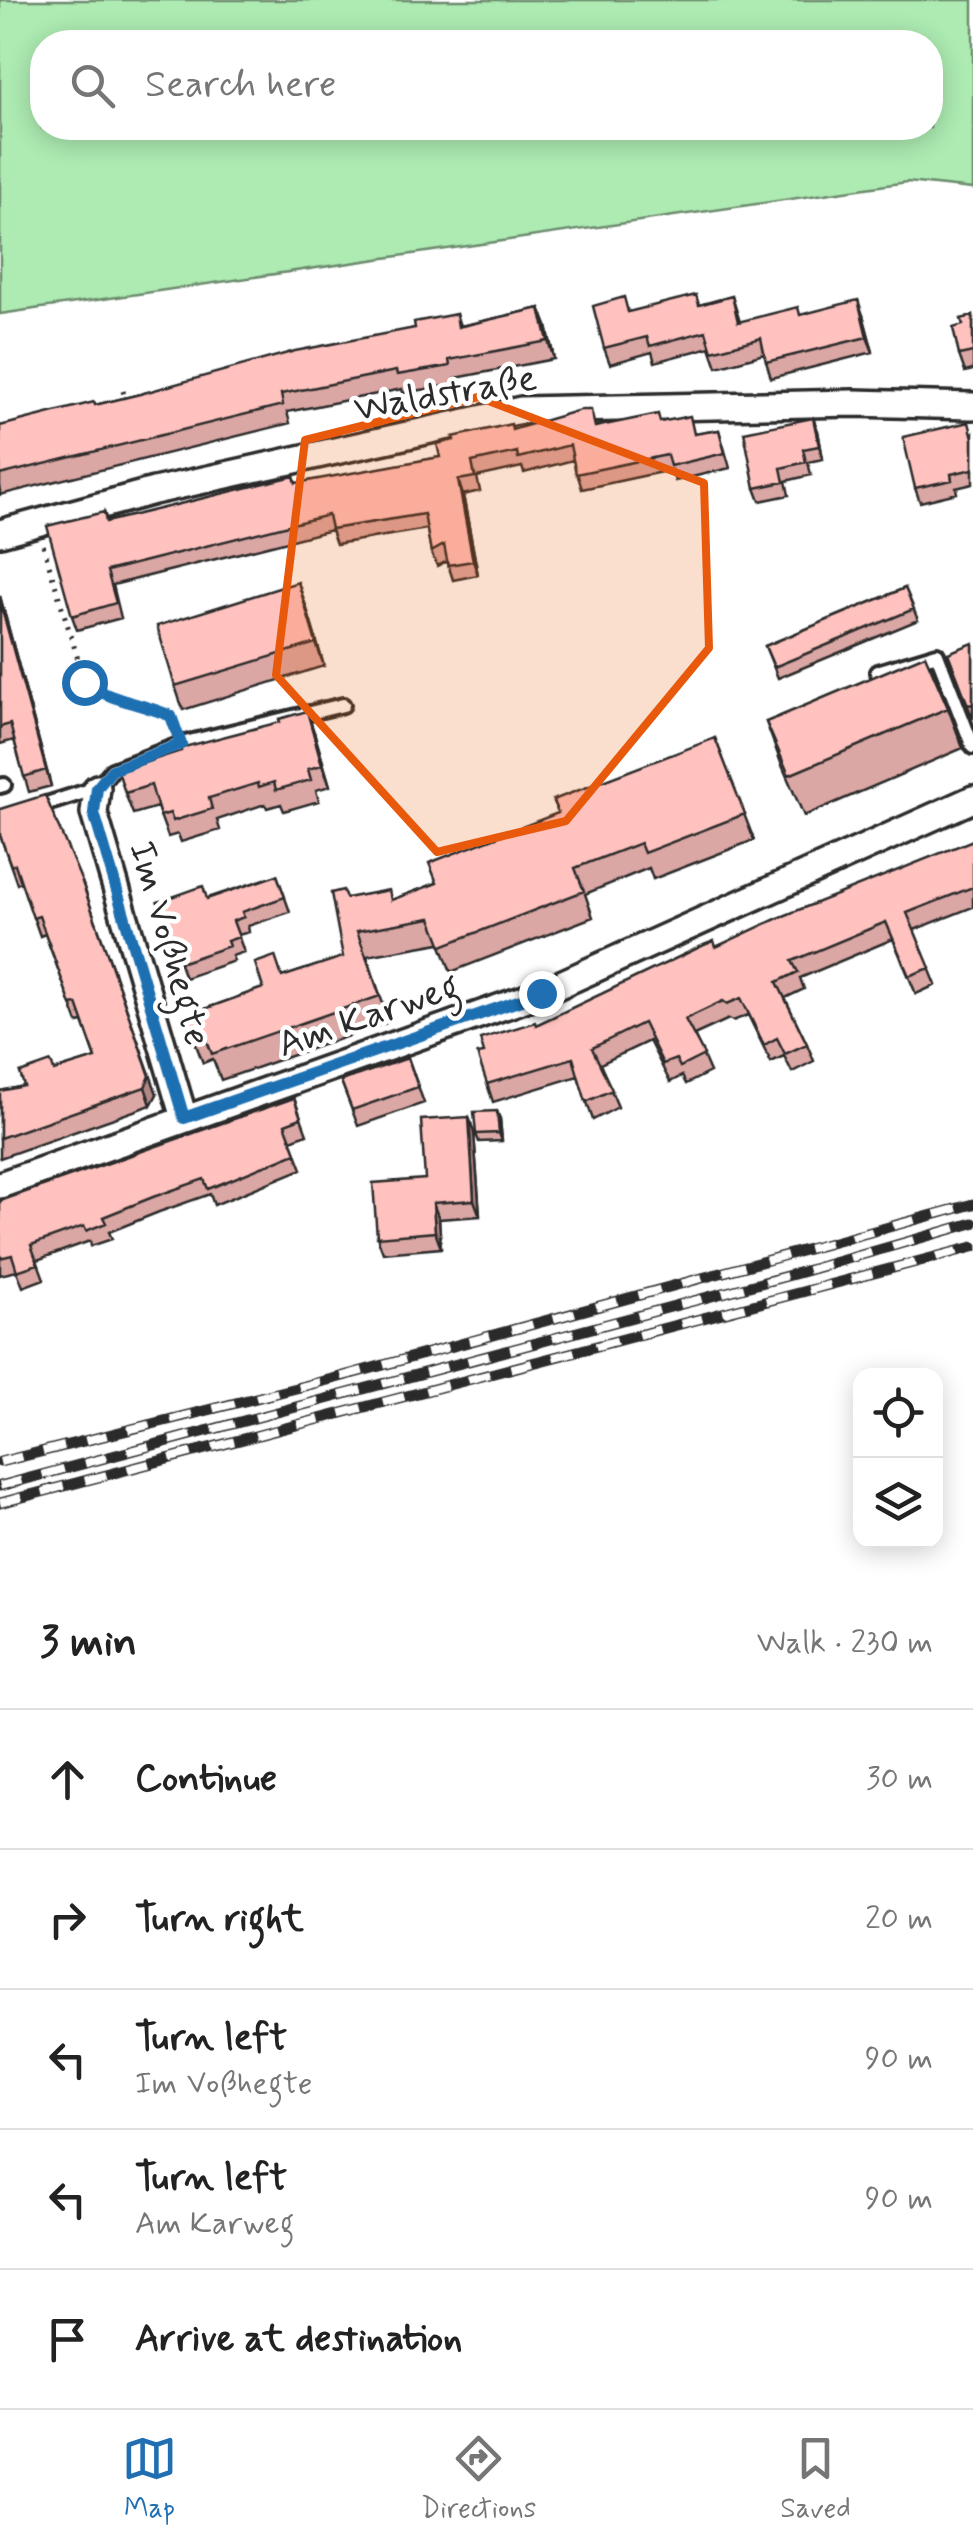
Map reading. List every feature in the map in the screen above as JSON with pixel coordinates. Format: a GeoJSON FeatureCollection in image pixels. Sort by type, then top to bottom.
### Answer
{"type":"FeatureCollection","features":[{"type":"Feature","properties":{"kind":"street","name":"Waldstraße"},"geometry":{"type":"LineString","coordinates":[[0,532],[154,491],[522,410],[853,404],[973,406]]}},
{"type":"Feature","properties":{"kind":"street","name":"Im Voßhegte"},"geometry":{"type":"LineString","coordinates":[[97,788],[94,813],[184,1118]]}},
{"type":"Feature","properties":{"kind":"street","name":"Am Karweg"},"geometry":{"type":"LineString","coordinates":[[0,1185],[541,993],[973,799]]}},
{"type":"Feature","properties":{"kind":"lane"},"geometry":{"type":"LineString","coordinates":[[877,672],[937,654],[973,746]]}},
{"type":"Feature","properties":{"kind":"lane"},"geometry":{"type":"LineString","coordinates":[[16,814],[97,788],[112,770],[181,744],[343,705]]}},
{"type":"Feature","properties":{"kind":"path"},"geometry":{"type":"LineString","coordinates":[[123,390],[128,407]]}},
{"type":"Feature","properties":{"kind":"path"},"geometry":{"type":"LineString","coordinates":[[37,524],[84,682],[103,696],[150,706],[171,716],[181,744]]}},
{"type":"Feature","properties":{"kind":"highlighted area"},"geometry":{"type":"Polygon","coordinates":[[[478,397],[704,483],[709,648],[566,821],[437,852],[276,675],[305,440],[478,397]]]}},
{"type":"Feature","properties":{"kind":"green space"},"geometry":{"type":"Polygon","coordinates":[[[0,0],[973,0],[973,189],[907,182],[0,314],[0,0]]]}},
{"type":"Feature","properties":{"kind":"building"},"geometry":{"type":"Polygon","coordinates":[[[696,295],[699,305],[732,296],[738,322],[798,307],[800,315],[858,300],[867,337],[766,362],[761,338],[712,351],[706,331],[650,346],[647,337],[604,348],[593,306],[624,297],[628,312],[696,295]]]}},
{"type":"Feature","properties":{"kind":"building"},"geometry":{"type":"Polygon","coordinates":[[[540,308],[548,341],[449,360],[450,366],[397,375],[396,371],[281,394],[283,405],[0,475],[0,426],[140,394],[295,351],[415,328],[414,322],[456,314],[458,327],[540,308]]]}},
{"type":"Feature","properties":{"kind":"building"},"geometry":{"type":"Polygon","coordinates":[[[973,316],[973,352],[959,355],[953,328],[963,325],[961,319],[973,316]]]}},
{"type":"Feature","properties":{"kind":"building"},"geometry":{"type":"Polygon","coordinates":[[[591,410],[595,427],[658,414],[660,422],[690,416],[694,434],[719,430],[725,453],[670,466],[667,455],[576,474],[570,445],[518,458],[517,452],[472,462],[475,477],[458,480],[473,561],[448,565],[444,545],[431,552],[424,514],[331,529],[328,515],[107,571],[116,603],[72,616],[47,526],[104,512],[106,522],[294,476],[296,483],[440,457],[437,444],[454,440],[453,437],[511,424],[512,430],[591,410]]]}},
{"type":"Feature","properties":{"kind":"building"},"geometry":{"type":"Polygon","coordinates":[[[813,418],[819,446],[803,449],[806,462],[781,468],[784,482],[755,488],[744,432],[813,418]]]}},
{"type":"Feature","properties":{"kind":"building"},"geometry":{"type":"Polygon","coordinates":[[[969,422],[973,469],[951,474],[952,480],[915,488],[903,437],[969,422]]]}},
{"type":"Feature","properties":{"kind":"building"},"geometry":{"type":"Polygon","coordinates":[[[298,582],[316,643],[175,686],[157,626],[298,582]]]}},
{"type":"Feature","properties":{"kind":"building"},"geometry":{"type":"Polygon","coordinates":[[[905,588],[914,609],[774,667],[765,646],[905,588]]]}},
{"type":"Feature","properties":{"kind":"building"},"geometry":{"type":"Polygon","coordinates":[[[0,602],[46,770],[24,777],[10,724],[0,727],[0,602]]]}},
{"type":"Feature","properties":{"kind":"building"},"geometry":{"type":"Polygon","coordinates":[[[973,643],[973,704],[968,705],[948,653],[973,643]]]}},
{"type":"Feature","properties":{"kind":"building"},"geometry":{"type":"Polygon","coordinates":[[[925,655],[948,708],[789,775],[766,722],[925,655]]]}},
{"type":"Feature","properties":{"kind":"building"},"geometry":{"type":"Polygon","coordinates":[[[307,711],[322,765],[308,769],[311,780],[276,790],[274,782],[259,787],[258,783],[209,798],[212,809],[173,821],[170,813],[160,816],[151,785],[125,793],[118,771],[181,751],[180,748],[280,722],[279,719],[307,711]]]}},
{"type":"Feature","properties":{"kind":"building"},"geometry":{"type":"Polygon","coordinates":[[[715,738],[745,814],[644,853],[640,843],[575,868],[584,891],[442,946],[431,918],[357,931],[380,996],[212,1054],[204,1033],[193,1037],[185,1016],[263,988],[255,963],[275,956],[282,977],[343,957],[331,893],[343,890],[346,898],[389,890],[391,900],[437,883],[429,863],[558,813],[553,800],[715,738]]]}},
{"type":"Feature","properties":{"kind":"building"},"geometry":{"type":"Polygon","coordinates":[[[45,795],[82,882],[150,1076],[145,1087],[0,1138],[0,1091],[24,1086],[20,1073],[51,1062],[54,1071],[96,1058],[77,1004],[71,1005],[39,916],[33,918],[15,864],[11,866],[0,835],[0,809],[45,795]]]}},
{"type":"Feature","properties":{"kind":"building"},"geometry":{"type":"Polygon","coordinates":[[[973,840],[973,887],[907,913],[930,968],[909,976],[886,922],[792,961],[798,972],[777,982],[807,1044],[785,1054],[777,1038],[764,1045],[741,998],[727,1004],[723,1001],[685,1019],[704,1055],[680,1067],[676,1059],[663,1064],[643,1023],[592,1048],[612,1090],[586,1102],[573,1058],[487,1084],[477,1054],[484,1053],[480,1039],[535,1022],[536,1025],[704,945],[714,941],[716,947],[973,840]]]}},
{"type":"Feature","properties":{"kind":"building"},"geometry":{"type":"Polygon","coordinates":[[[277,875],[285,897],[242,912],[244,917],[233,921],[239,937],[227,941],[229,946],[180,963],[158,902],[203,886],[207,899],[277,875]]]}},
{"type":"Feature","properties":{"kind":"building"},"geometry":{"type":"Polygon","coordinates":[[[408,1058],[418,1087],[352,1110],[341,1081],[408,1058]]]}},
{"type":"Feature","properties":{"kind":"building"},"geometry":{"type":"Polygon","coordinates":[[[294,1098],[301,1118],[285,1124],[296,1153],[208,1189],[204,1179],[103,1217],[106,1223],[86,1231],[84,1226],[31,1245],[38,1264],[17,1271],[12,1255],[0,1258],[0,1201],[294,1098]]]}},
{"type":"Feature","properties":{"kind":"building"},"geometry":{"type":"Polygon","coordinates":[[[497,1111],[499,1133],[476,1134],[474,1112],[497,1111]]]}},
{"type":"Feature","properties":{"kind":"building"},"geometry":{"type":"Polygon","coordinates":[[[469,1117],[474,1200],[433,1203],[435,1232],[377,1237],[373,1183],[425,1179],[421,1120],[469,1117]]]}},
{"type":"Feature","properties":{"kind":"railway"},"geometry":{"type":"LineString","coordinates":[[0,1462],[336,1378],[973,1204]]}},
{"type":"Feature","properties":{"kind":"railway"},"geometry":{"type":"LineString","coordinates":[[0,1486],[973,1223]]}},
{"type":"Feature","properties":{"kind":"railway"},"geometry":{"type":"LineString","coordinates":[[0,1503],[973,1247]]}},
{"type":"Feature","properties":{"kind":"route"},"geometry":{"type":"LineString","coordinates":[[84,682],[103,696],[150,706],[171,716],[181,744],[112,770],[97,788],[94,813],[184,1118],[541,993]]}}]}
